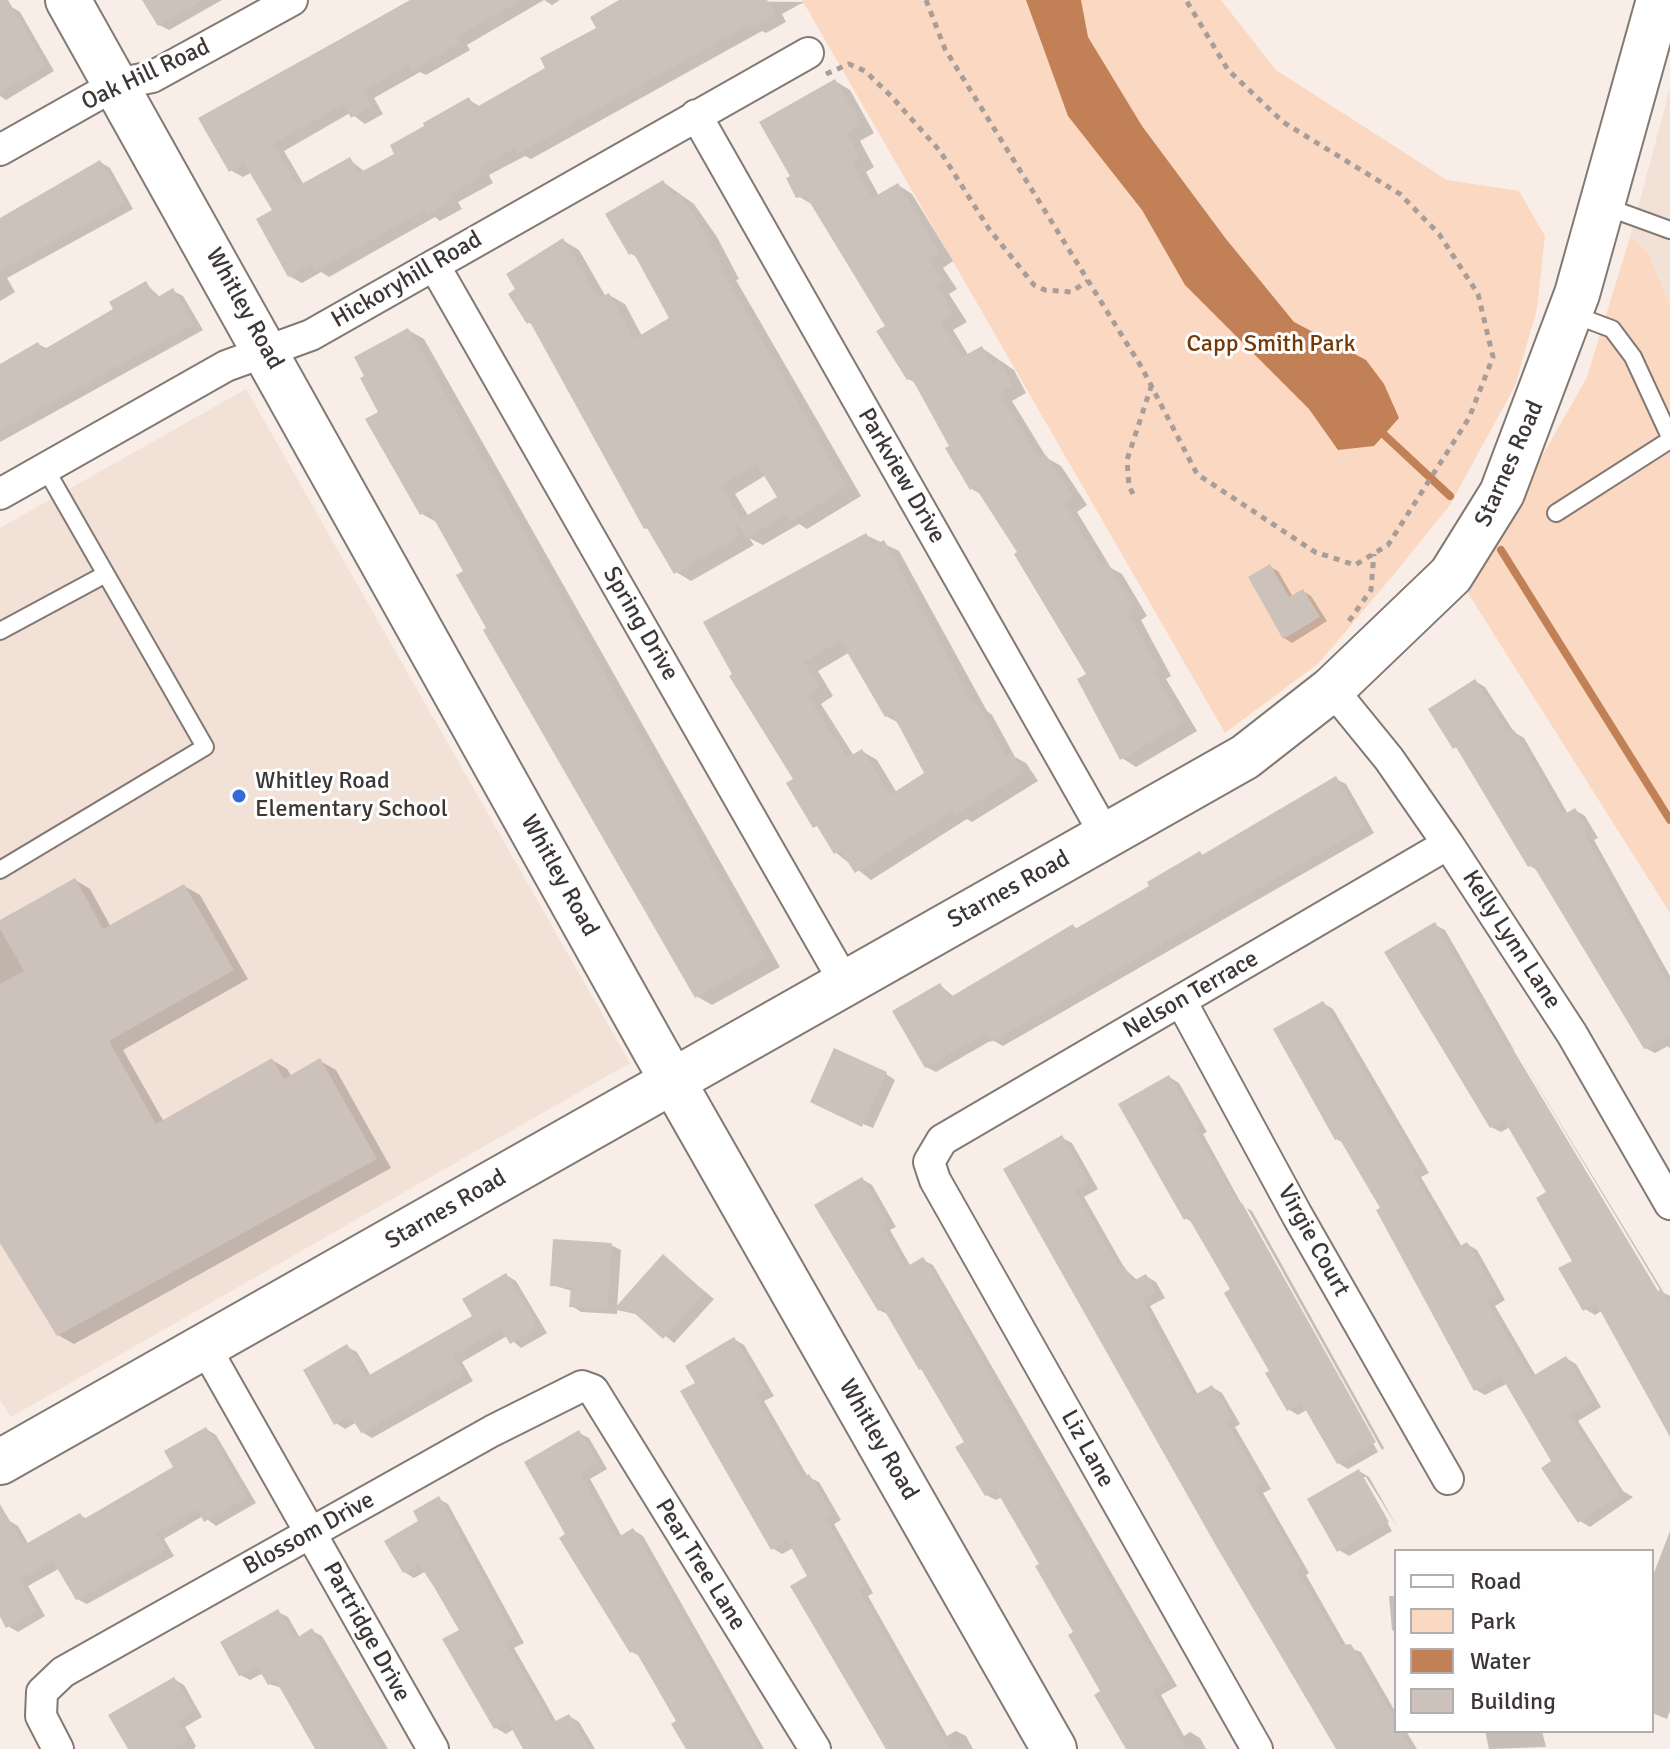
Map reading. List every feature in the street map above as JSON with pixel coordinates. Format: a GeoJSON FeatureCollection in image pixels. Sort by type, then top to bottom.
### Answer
{"type":"FeatureCollection","features":[{"type":"Feature","properties":{"kind":"main road","name":"Whitley Road"},"geometry":{"type":"LineString","coordinates":[[68,0],[268,352],[673,1080],[1054,1749]]}},
{"type":"Feature","properties":{"kind":"main road","name":"Starnes Road"},"geometry":{"type":"LineString","coordinates":[[1,1460],[1245,757],[1332,689],[1451,575],[1502,493],[1570,313],[1659,0]]}},
{"type":"Feature","properties":{"kind":"street","name":"Oak Hill Road"},"geometry":{"type":"LineString","coordinates":[[0,150],[117,84],[152,77],[288,1]]}},
{"type":"Feature","properties":{"kind":"street","name":"Hickoryhill Road"},"geometry":{"type":"LineString","coordinates":[[0,494],[226,366],[311,335],[696,115],[816,64]]}},
{"type":"Feature","properties":{"kind":"street","name":"Parkview Drive"},"geometry":{"type":"LineString","coordinates":[[696,115],[1106,836]]}},
{"type":"Feature","properties":{"kind":"street","name":"Spring Drive"},"geometry":{"type":"LineString","coordinates":[[434,265],[845,983]]}},
{"type":"Feature","properties":{"kind":"street","name":"Kelly Lynn Lane"},"geometry":{"type":"LineString","coordinates":[[1332,689],[1389,759],[1448,844],[1572,1034],[1670,1204]]}},
{"type":"Feature","properties":{"kind":"street","name":"Nelson Terrace"},"geometry":{"type":"LineString","coordinates":[[935,1147],[1448,844]]}},
{"type":"Feature","properties":{"kind":"street","name":"Virgie Court"},"geometry":{"type":"LineString","coordinates":[[1181,1001],[1297,1215],[1448,1479]]}},
{"type":"Feature","properties":{"kind":"street","name":"Liz Lane"},"geometry":{"type":"LineString","coordinates":[[935,1147],[929,1162],[935,1180],[1257,1749]]}},
{"type":"Feature","properties":{"kind":"street","name":"Partridge Drive"},"geometry":{"type":"LineString","coordinates":[[205,1347],[433,1749]]}},
{"type":"Feature","properties":{"kind":"street","name":"Blossom Drive"},"geometry":{"type":"LineString","coordinates":[[58,1749],[41,1716],[42,1692],[63,1672],[492,1431],[566,1391],[582,1386]]}},
{"type":"Feature","properties":{"kind":"street","name":"Pear Tree Lane"},"geometry":{"type":"LineString","coordinates":[[582,1386],[593,1390],[815,1749]]}},
{"type":"Feature","properties":{"kind":"lane"},"geometry":{"type":"LineString","coordinates":[[1602,206],[1670,230]]}},
{"type":"Feature","properties":{"kind":"lane"},"geometry":{"type":"LineString","coordinates":[[1556,513],[1670,438],[1633,357],[1612,329],[1570,313]]}},
{"type":"Feature","properties":{"kind":"lane"},"geometry":{"type":"LineString","coordinates":[[0,870],[205,747],[45,468]]}},
{"type":"Feature","properties":{"kind":"lane"},"geometry":{"type":"LineString","coordinates":[[0,631],[104,575]]}},
{"type":"Feature","properties":{"kind":"path"},"geometry":{"type":"LineString","coordinates":[[926,0],[945,49],[1152,386],[1197,474],[1315,552],[1355,565],[1388,545],[1459,434],[1493,357],[1478,294],[1439,234],[1400,194],[1283,122],[1228,70],[1186,0]]}},
{"type":"Feature","properties":{"kind":"path"},"geometry":{"type":"LineString","coordinates":[[816,64],[849,64],[865,71],[891,96],[940,151],[989,229],[1034,285],[1045,290],[1071,292],[1088,281]]}},
{"type":"Feature","properties":{"kind":"path"},"geometry":{"type":"LineString","coordinates":[[1133,494],[1129,486],[1127,460],[1152,386]]}},
{"type":"Feature","properties":{"kind":"path"},"geometry":{"type":"LineString","coordinates":[[1340,630],[1369,597],[1374,553]]}},
{"type":"Feature","properties":{"kind":"shaded area"},"geometry":{"type":"Polygon","coordinates":[[[1670,88],[1670,305],[1648,252],[1630,237],[1670,88]]]}},
{"type":"Feature","properties":{"kind":"shaded area","name":"Whitley Road Elementary School"},"geometry":{"type":"Polygon","coordinates":[[[246,389],[630,1063],[11,1417],[0,1400],[0,528],[246,389]]]}},
{"type":"Feature","properties":{"kind":"green space","name":"Capp Smith Park"},"geometry":{"type":"Polygon","coordinates":[[[802,0],[1221,0],[1276,70],[1447,180],[1519,191],[1545,236],[1537,309],[1515,386],[1450,505],[1319,663],[1225,733],[802,0]]]}},
{"type":"Feature","properties":{"kind":"green space"},"geometry":{"type":"Polygon","coordinates":[[[1630,237],[1648,252],[1670,305],[1670,913],[1466,590],[1587,377],[1630,237]]]}},
{"type":"Feature","properties":{"kind":"water"},"geometry":{"type":"Polygon","coordinates":[[[1026,0],[1081,0],[1088,37],[1142,126],[1226,239],[1294,322],[1366,360],[1384,384],[1399,418],[1374,446],[1338,450],[1309,409],[1185,285],[1142,210],[1068,116],[1026,0]]]}},
{"type":"Feature","properties":{"kind":"building"},"geometry":{"type":"Polygon","coordinates":[[[0,0],[8,0],[46,66],[0,92],[0,0]]]}},
{"type":"Feature","properties":{"kind":"building"},"geometry":{"type":"Polygon","coordinates":[[[142,0],[203,0],[158,26],[142,0]]]}},
{"type":"Feature","properties":{"kind":"building"},"geometry":{"type":"Polygon","coordinates":[[[411,0],[521,0],[456,37],[459,43],[412,70],[409,64],[363,91],[371,106],[351,118],[343,104],[273,144],[298,186],[350,157],[359,173],[394,154],[390,145],[469,97],[475,108],[545,68],[540,58],[596,28],[590,17],[619,0],[767,0],[775,15],[752,27],[750,24],[517,154],[514,148],[478,168],[482,176],[447,195],[451,201],[427,215],[424,210],[315,271],[311,264],[288,277],[256,219],[272,210],[244,163],[229,172],[198,118],[411,0]]]}},
{"type":"Feature","properties":{"kind":"building"},"geometry":{"type":"Polygon","coordinates":[[[835,79],[861,124],[846,133],[860,158],[852,163],[872,198],[898,183],[939,252],[929,259],[943,280],[936,285],[953,314],[940,322],[962,357],[982,346],[991,364],[999,360],[1013,385],[999,393],[1039,459],[1046,455],[1073,497],[1063,503],[1103,567],[1108,564],[1134,607],[1127,612],[1158,668],[1153,671],[1183,722],[1120,760],[1077,679],[1086,674],[1014,554],[1017,552],[975,487],[970,490],[945,448],[949,446],[911,377],[907,380],[876,331],[885,326],[806,196],[796,198],[786,178],[790,176],[759,122],[835,79]]]}},
{"type":"Feature","properties":{"kind":"building"},"geometry":{"type":"Polygon","coordinates":[[[100,160],[125,203],[0,271],[0,218],[100,160]]]}},
{"type":"Feature","properties":{"kind":"building"},"geometry":{"type":"Polygon","coordinates":[[[663,180],[673,197],[679,193],[701,226],[725,270],[722,271],[846,487],[790,522],[786,514],[746,538],[737,524],[734,526],[739,536],[674,574],[647,528],[644,529],[530,322],[527,324],[508,294],[515,289],[506,274],[563,238],[598,299],[609,293],[634,339],[669,318],[633,252],[629,255],[605,214],[663,180]],[[757,464],[721,485],[741,519],[777,497],[757,464]]]}},
{"type":"Feature","properties":{"kind":"building"},"geometry":{"type":"Polygon","coordinates":[[[146,281],[156,298],[173,288],[194,324],[0,431],[0,364],[38,342],[43,350],[113,309],[109,302],[146,281]]]}},
{"type":"Feature","properties":{"kind":"building"},"geometry":{"type":"Polygon","coordinates":[[[408,328],[766,958],[695,998],[483,630],[486,628],[456,575],[463,571],[429,510],[420,515],[365,419],[378,412],[360,378],[364,376],[354,357],[408,328]]]}},
{"type":"Feature","properties":{"kind":"building"},"geometry":{"type":"Polygon","coordinates":[[[866,533],[874,546],[884,540],[974,705],[977,704],[1005,756],[1011,752],[1024,772],[956,815],[953,810],[855,873],[840,850],[834,854],[817,826],[813,828],[786,783],[793,779],[729,676],[732,674],[703,622],[866,533]],[[840,640],[804,662],[820,687],[807,695],[847,758],[862,749],[890,795],[924,773],[892,713],[885,717],[840,640]]]}},
{"type":"Feature","properties":{"kind":"building"},"geometry":{"type":"Polygon","coordinates":[[[1270,564],[1289,597],[1303,589],[1320,617],[1283,639],[1248,577],[1270,564]]]}},
{"type":"Feature","properties":{"kind":"building"},"geometry":{"type":"Polygon","coordinates":[[[1475,679],[1509,732],[1514,730],[1563,815],[1575,808],[1589,832],[1585,835],[1670,986],[1670,1034],[1644,1049],[1533,865],[1528,867],[1456,747],[1453,749],[1428,709],[1475,679]]]}},
{"type":"Feature","properties":{"kind":"building"},"geometry":{"type":"Polygon","coordinates":[[[1336,776],[1365,827],[991,1042],[986,1033],[925,1068],[892,1011],[940,983],[949,998],[1073,924],[1075,929],[1149,886],[1147,882],[1200,851],[1202,855],[1336,776]]]}},
{"type":"Feature","properties":{"kind":"building"},"geometry":{"type":"Polygon","coordinates":[[[75,878],[103,929],[184,884],[234,970],[109,1041],[156,1124],[272,1058],[284,1079],[320,1058],[377,1159],[57,1336],[0,1243],[0,984],[24,971],[0,929],[0,920],[75,878]]]}},
{"type":"Feature","properties":{"kind":"building"},"geometry":{"type":"Polygon","coordinates":[[[1435,922],[1507,1048],[1511,1046],[1658,1291],[1661,1289],[1670,1304],[1670,1437],[1596,1303],[1583,1311],[1558,1268],[1572,1261],[1536,1198],[1546,1192],[1504,1120],[1490,1128],[1384,952],[1435,922]]]}},
{"type":"Feature","properties":{"kind":"building"},"geometry":{"type":"Polygon","coordinates":[[[1323,1001],[1420,1167],[1413,1171],[1457,1248],[1467,1242],[1497,1294],[1486,1300],[1531,1377],[1566,1356],[1593,1401],[1569,1415],[1620,1494],[1578,1523],[1541,1468],[1551,1461],[1501,1376],[1474,1391],[1376,1210],[1380,1208],[1339,1138],[1335,1140],[1273,1029],[1323,1001]]]}},
{"type":"Feature","properties":{"kind":"building"},"geometry":{"type":"Polygon","coordinates":[[[834,1048],[887,1072],[862,1127],[810,1102],[834,1048]]]}},
{"type":"Feature","properties":{"kind":"building"},"geometry":{"type":"Polygon","coordinates":[[[1169,1075],[1199,1126],[1194,1128],[1239,1204],[1242,1203],[1376,1442],[1337,1464],[1301,1402],[1287,1411],[1265,1373],[1269,1371],[1224,1293],[1230,1289],[1188,1217],[1184,1220],[1118,1104],[1169,1075]]]}},
{"type":"Feature","properties":{"kind":"building"},"geometry":{"type":"Polygon","coordinates":[[[1062,1135],[1089,1183],[1075,1191],[1120,1268],[1124,1266],[1133,1281],[1146,1274],[1156,1292],[1142,1300],[1151,1317],[1149,1319],[1193,1396],[1212,1385],[1232,1418],[1226,1421],[1262,1483],[1254,1487],[1301,1567],[1297,1570],[1341,1645],[1351,1644],[1394,1719],[1394,1733],[1402,1733],[1411,1749],[1336,1749],[1215,1544],[1003,1169],[1062,1135]]]}},
{"type":"Feature","properties":{"kind":"building"},"geometry":{"type":"Polygon","coordinates":[[[862,1177],[887,1221],[881,1225],[906,1267],[923,1257],[942,1286],[1002,1397],[1168,1680],[1152,1690],[1186,1749],[1126,1749],[1094,1695],[1100,1691],[1068,1635],[1073,1632],[1035,1566],[1039,1564],[996,1490],[985,1496],[955,1447],[964,1442],[883,1308],[878,1311],[814,1205],[862,1177]]]}},
{"type":"Feature","properties":{"kind":"building"},"geometry":{"type":"Polygon","coordinates":[[[553,1239],[612,1243],[607,1309],[569,1307],[571,1287],[550,1286],[553,1239]]]}},
{"type":"Feature","properties":{"kind":"building"},"geometry":{"type":"Polygon","coordinates":[[[663,1254],[705,1292],[663,1339],[632,1311],[613,1310],[663,1254]]]}},
{"type":"Feature","properties":{"kind":"building"},"geometry":{"type":"Polygon","coordinates":[[[506,1273],[535,1321],[535,1329],[510,1344],[501,1328],[453,1356],[464,1375],[361,1433],[350,1415],[334,1425],[303,1370],[347,1344],[366,1377],[472,1316],[462,1299],[506,1273]]]}},
{"type":"Feature","properties":{"kind":"building"},"geometry":{"type":"Polygon","coordinates":[[[734,1337],[765,1390],[755,1395],[803,1478],[809,1474],[832,1514],[825,1518],[865,1587],[859,1590],[949,1749],[886,1749],[790,1586],[807,1576],[787,1540],[771,1550],[680,1391],[695,1383],[685,1366],[734,1337]]]}},
{"type":"Feature","properties":{"kind":"building"},"geometry":{"type":"Polygon","coordinates":[[[206,1427],[247,1497],[204,1522],[197,1509],[156,1533],[166,1550],[76,1600],[53,1561],[19,1580],[36,1611],[6,1628],[0,1617],[0,1504],[24,1545],[80,1513],[84,1519],[173,1467],[164,1451],[206,1427]]]}},
{"type":"Feature","properties":{"kind":"building"},"geometry":{"type":"Polygon","coordinates":[[[579,1430],[598,1463],[581,1473],[591,1493],[617,1538],[633,1528],[759,1749],[686,1749],[671,1724],[676,1721],[635,1650],[630,1653],[559,1538],[565,1534],[524,1462],[579,1430]]]}},
{"type":"Feature","properties":{"kind":"building"},"geometry":{"type":"Polygon","coordinates":[[[1359,1469],[1389,1522],[1337,1552],[1307,1499],[1359,1469]]]}},
{"type":"Feature","properties":{"kind":"building"},"geometry":{"type":"Polygon","coordinates":[[[439,1496],[515,1637],[505,1642],[552,1723],[569,1714],[590,1749],[523,1749],[508,1722],[494,1729],[442,1639],[459,1630],[434,1587],[419,1564],[403,1573],[384,1541],[418,1521],[413,1511],[439,1496]]]}},
{"type":"Feature","properties":{"kind":"building"},"geometry":{"type":"Polygon","coordinates":[[[278,1609],[295,1639],[312,1628],[381,1749],[315,1749],[276,1681],[268,1685],[257,1666],[239,1676],[220,1642],[278,1609]]]}},
{"type":"Feature","properties":{"kind":"building"},"geometry":{"type":"Polygon","coordinates":[[[174,1677],[194,1711],[177,1721],[188,1740],[172,1749],[128,1749],[108,1715],[174,1677]]]}},
{"type":"Feature","properties":{"kind":"waterway"},"geometry":{"type":"LineString","coordinates":[[1378,429],[1450,496]]}},
{"type":"Feature","properties":{"kind":"waterway"},"geometry":{"type":"LineString","coordinates":[[1501,550],[1670,820]]}},
{"type":"Feature","properties":{"kind":"place","name":"Whitley Road Elementary School"},"geometry":{"type":"Point","coordinates":[239,796]}}]}
